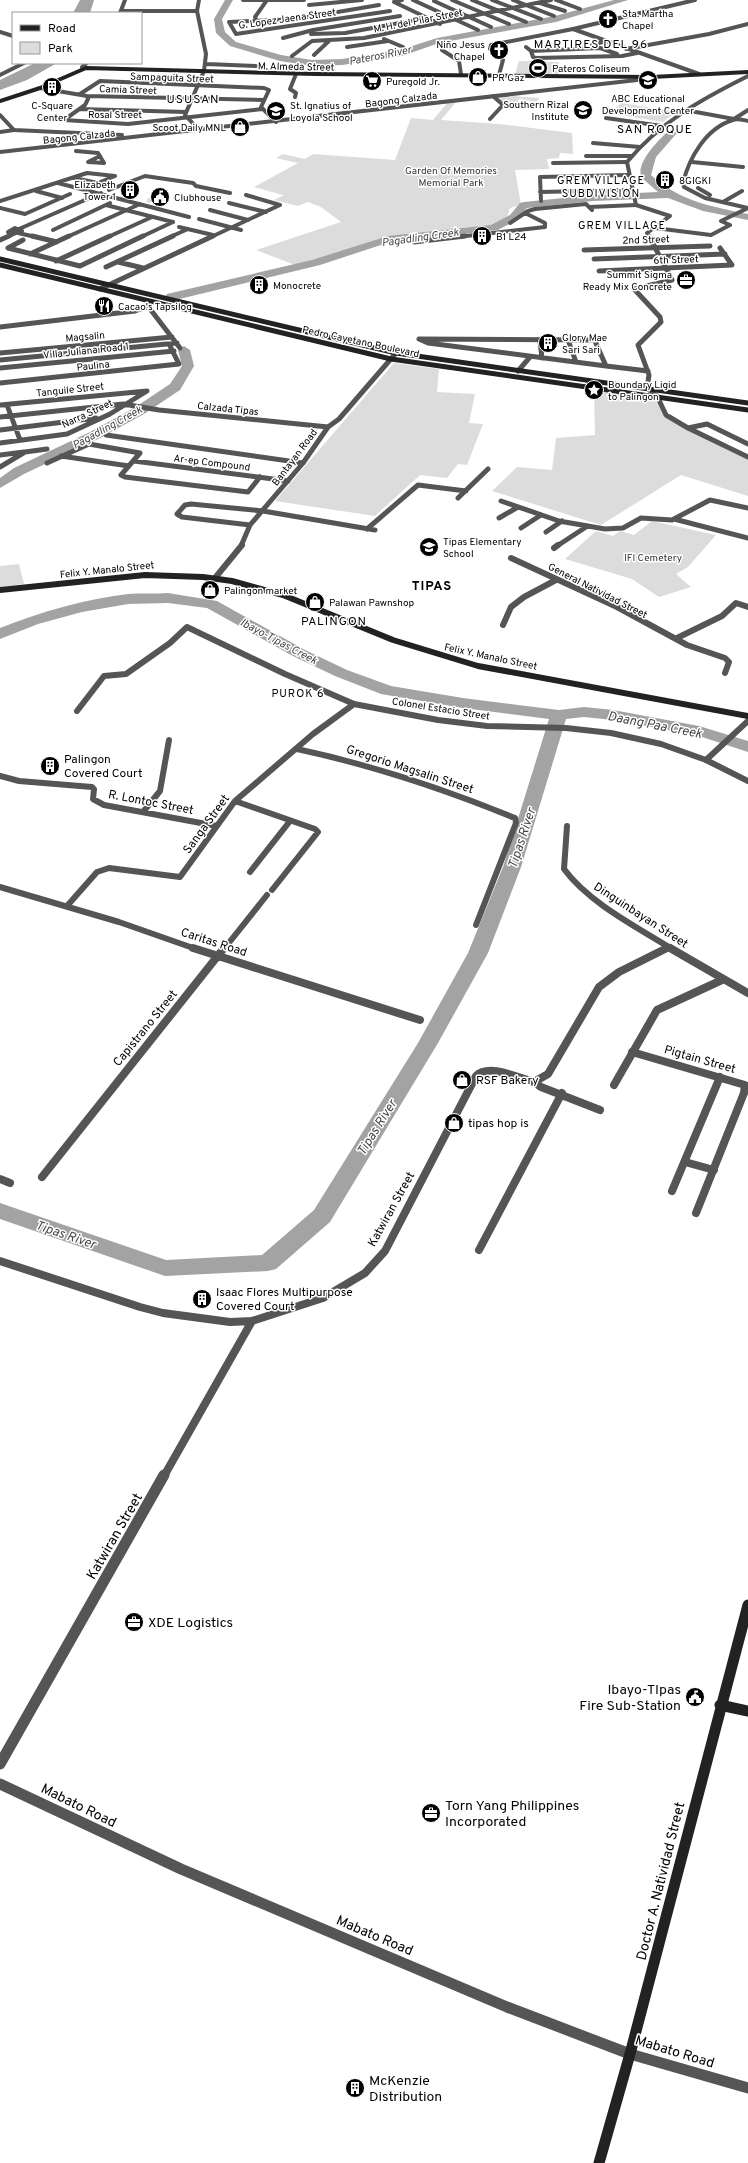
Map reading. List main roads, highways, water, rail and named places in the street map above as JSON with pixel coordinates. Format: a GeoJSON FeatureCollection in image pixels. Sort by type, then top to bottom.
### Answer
{"type":"FeatureCollection","features":[{"type":"Feature","properties":{"kind":"main road","name":"M. Almeda Street"},"geometry":{"type":"LineString","coordinates":[[0,101],[40,88],[83,69],[296,74],[461,74],[660,77],[748,72]]}},
{"type":"Feature","properties":{"kind":"main road","name":"Pedro Cayetano Boulevard"},"geometry":{"type":"LineString","coordinates":[[0,259],[396,353],[748,403]]}},
{"type":"Feature","properties":{"kind":"main road","name":"Pedro Cayetano Boulevard"},"geometry":{"type":"LineString","coordinates":[[0,265],[100,289],[149,304],[391,359],[748,410]]}},
{"type":"Feature","properties":{"kind":"main road","name":"Felix Y. Manalo Street"},"geometry":{"type":"LineString","coordinates":[[0,590],[148,574],[215,578],[249,585],[272,592],[419,650],[445,658],[478,666],[748,716]]}},
{"type":"Feature","properties":{"kind":"main road","name":"Doctor A. Natividad Street"},"geometry":{"type":"LineString","coordinates":[[599,2163],[630,2054],[720,1705],[748,1605]]}},
{"type":"Feature","properties":{"kind":"main road"},"geometry":{"type":"LineString","coordinates":[[720,1705],[748,1711]]}},
{"type":"Feature","properties":{"kind":"waterway","name":"Pateros River"},"geometry":{"type":"LineString","coordinates":[[229,0],[218,19],[221,33],[233,44],[280,58],[312,63],[342,62],[402,53],[437,41],[556,19],[624,0]]}},
{"type":"Feature","properties":{"kind":"waterway","name":"Pagadling Creek"},"geometry":{"type":"LineString","coordinates":[[672,133],[654,152],[651,157],[646,176],[656,186],[680,200],[707,209],[748,217]]}},
{"type":"Feature","properties":{"kind":"waterway","name":"Pagadling Creek"},"geometry":{"type":"LineString","coordinates":[[171,297],[316,263],[388,239],[494,228],[514,217],[524,205],[593,198],[668,195]]}},
{"type":"Feature","properties":{"kind":"waterway","name":"Pagadling Creek"},"geometry":{"type":"LineString","coordinates":[[0,484],[19,471],[95,435],[139,411],[175,387],[188,366],[184,350]]}},
{"type":"Feature","properties":{"kind":"waterway","name":"Ibayo-Tipas Creek"},"geometry":{"type":"LineString","coordinates":[[0,634],[32,621],[80,608],[128,599],[168,598],[211,604],[299,653],[341,673],[387,690],[463,703],[559,715]]}},
{"type":"Feature","properties":{"kind":"waterway","name":"Daang Paa Creek"},"geometry":{"type":"LineString","coordinates":[[559,715],[584,712],[613,715],[699,731],[748,747]]}},
{"type":"Feature","properties":{"kind":"waterway","name":"Tipas River"},"geometry":{"type":"LineString","coordinates":[[0,1211],[165,1268],[268,1263],[322,1216],[428,1043],[478,953],[512,867],[559,715]]}},
{"type":"Feature","properties":{"kind":"tunnel"},"geometry":{"type":"LineString","coordinates":[[147,200],[151,201]]}},
{"type":"Feature","properties":{"kind":"place","name":"Sta. Martha Chapel"},"geometry":{"type":"Point","coordinates":[608,19]}},
{"type":"Feature","properties":{"kind":"place","name":"Niño Jesus Chapel"},"geometry":{"type":"Point","coordinates":[499,50]}},
{"type":"Feature","properties":{"kind":"place","name":"Pateros Coliseum"},"geometry":{"type":"Point","coordinates":[538,68]}},
{"type":"Feature","properties":{"kind":"place","name":"PR Gaz"},"geometry":{"type":"Point","coordinates":[478,77]}},
{"type":"Feature","properties":{"kind":"place","name":"ABC Educational Development Center"},"geometry":{"type":"Point","coordinates":[648,80]}},
{"type":"Feature","properties":{"kind":"place","name":"Puregold Jr."},"geometry":{"type":"Point","coordinates":[372,81]}},
{"type":"Feature","properties":{"kind":"place","name":"C-Square Center"},"geometry":{"type":"Point","coordinates":[52,87]}},
{"type":"Feature","properties":{"kind":"place","name":"Southern Rizal Institute"},"geometry":{"type":"Point","coordinates":[583,110]}},
{"type":"Feature","properties":{"kind":"place","name":"St. Ignatius of Loyola School"},"geometry":{"type":"Point","coordinates":[276,111]}},
{"type":"Feature","properties":{"kind":"place","name":"Scoot Daily MNL"},"geometry":{"type":"Point","coordinates":[240,127]}},
{"type":"Feature","properties":{"kind":"place","name":"8GIGKI"},"geometry":{"type":"Point","coordinates":[665,180]}},
{"type":"Feature","properties":{"kind":"place","name":"Elizabeth Tower 1"},"geometry":{"type":"Point","coordinates":[130,190]}},
{"type":"Feature","properties":{"kind":"place","name":"Clubhouse"},"geometry":{"type":"Point","coordinates":[160,197]}},
{"type":"Feature","properties":{"kind":"place","name":"B1 L24"},"geometry":{"type":"Point","coordinates":[482,236]}},
{"type":"Feature","properties":{"kind":"place","name":"Summit Sigma Ready Mix Concrete"},"geometry":{"type":"Point","coordinates":[686,280]}},
{"type":"Feature","properties":{"kind":"place","name":"Monocrete"},"geometry":{"type":"Point","coordinates":[259,285]}},
{"type":"Feature","properties":{"kind":"place","name":"Cacao's Tapsilog"},"geometry":{"type":"Point","coordinates":[104,306]}},
{"type":"Feature","properties":{"kind":"place","name":"Glory Mae Sari Sari"},"geometry":{"type":"Point","coordinates":[548,343]}},
{"type":"Feature","properties":{"kind":"place","name":"Boundary Ligid to Palingon"},"geometry":{"type":"Point","coordinates":[594,390]}},
{"type":"Feature","properties":{"kind":"place","name":"Tipas Elementary School"},"geometry":{"type":"Point","coordinates":[429,547]}},
{"type":"Feature","properties":{"kind":"place","name":"Palingon market"},"geometry":{"type":"Point","coordinates":[210,590]}},
{"type":"Feature","properties":{"kind":"place","name":"Palawan Pawnshop"},"geometry":{"type":"Point","coordinates":[315,602]}},
{"type":"Feature","properties":{"kind":"place","name":"Palingon Covered Court"},"geometry":{"type":"Point","coordinates":[50,766]}},
{"type":"Feature","properties":{"kind":"place","name":"RSF Bakery"},"geometry":{"type":"Point","coordinates":[462,1080]}},
{"type":"Feature","properties":{"kind":"place","name":"tipas hop is"},"geometry":{"type":"Point","coordinates":[454,1123]}},
{"type":"Feature","properties":{"kind":"place","name":"Isaac Flores Multipurpose Covered Court"},"geometry":{"type":"Point","coordinates":[202,1299]}},
{"type":"Feature","properties":{"kind":"place","name":"XDE Logistics"},"geometry":{"type":"Point","coordinates":[134,1622]}},
{"type":"Feature","properties":{"kind":"place","name":"Ibayo-TIpas Fire Sub-Station"},"geometry":{"type":"Point","coordinates":[695,1697]}},
{"type":"Feature","properties":{"kind":"place","name":"Torn Yang Philippines Incorporated"},"geometry":{"type":"Point","coordinates":[431,1813]}},
{"type":"Feature","properties":{"kind":"place","name":"McKenzie Distribution"},"geometry":{"type":"Point","coordinates":[355,2088]}},
{"type":"Feature","properties":{"kind":"district","name":"MARTIRES DEL 96"},"geometry":{"type":"Point","coordinates":[591,44]}},
{"type":"Feature","properties":{"kind":"district","name":"USUSAN"},"geometry":{"type":"Point","coordinates":[193,99]}},
{"type":"Feature","properties":{"kind":"district","name":"SAN ROQUE"},"geometry":{"type":"Point","coordinates":[655,129]}},
{"type":"Feature","properties":{"kind":"district","name":"GREM VILLAGE SUBDIVISION"},"geometry":{"type":"Point","coordinates":[601,186]}},
{"type":"Feature","properties":{"kind":"district","name":"GREM VILLAGE"},"geometry":{"type":"Point","coordinates":[622,225]}},
{"type":"Feature","properties":{"kind":"district","name":"TIPAS"},"geometry":{"type":"Point","coordinates":[432,585]}},
{"type":"Feature","properties":{"kind":"district","name":"PALINGON"},"geometry":{"type":"Point","coordinates":[334,621]}},
{"type":"Feature","properties":{"kind":"district","name":"PUROK 6"},"geometry":{"type":"Point","coordinates":[298,693]}},
{"type":"Feature","properties":{"kind":"park label","name":"Garden Of Memories Memorial Park"},"geometry":{"type":"Point","coordinates":[451,176]}},
{"type":"Feature","properties":{"kind":"park label","name":"IFI Cemetery"},"geometry":{"type":"Point","coordinates":[653,557]}}]}
